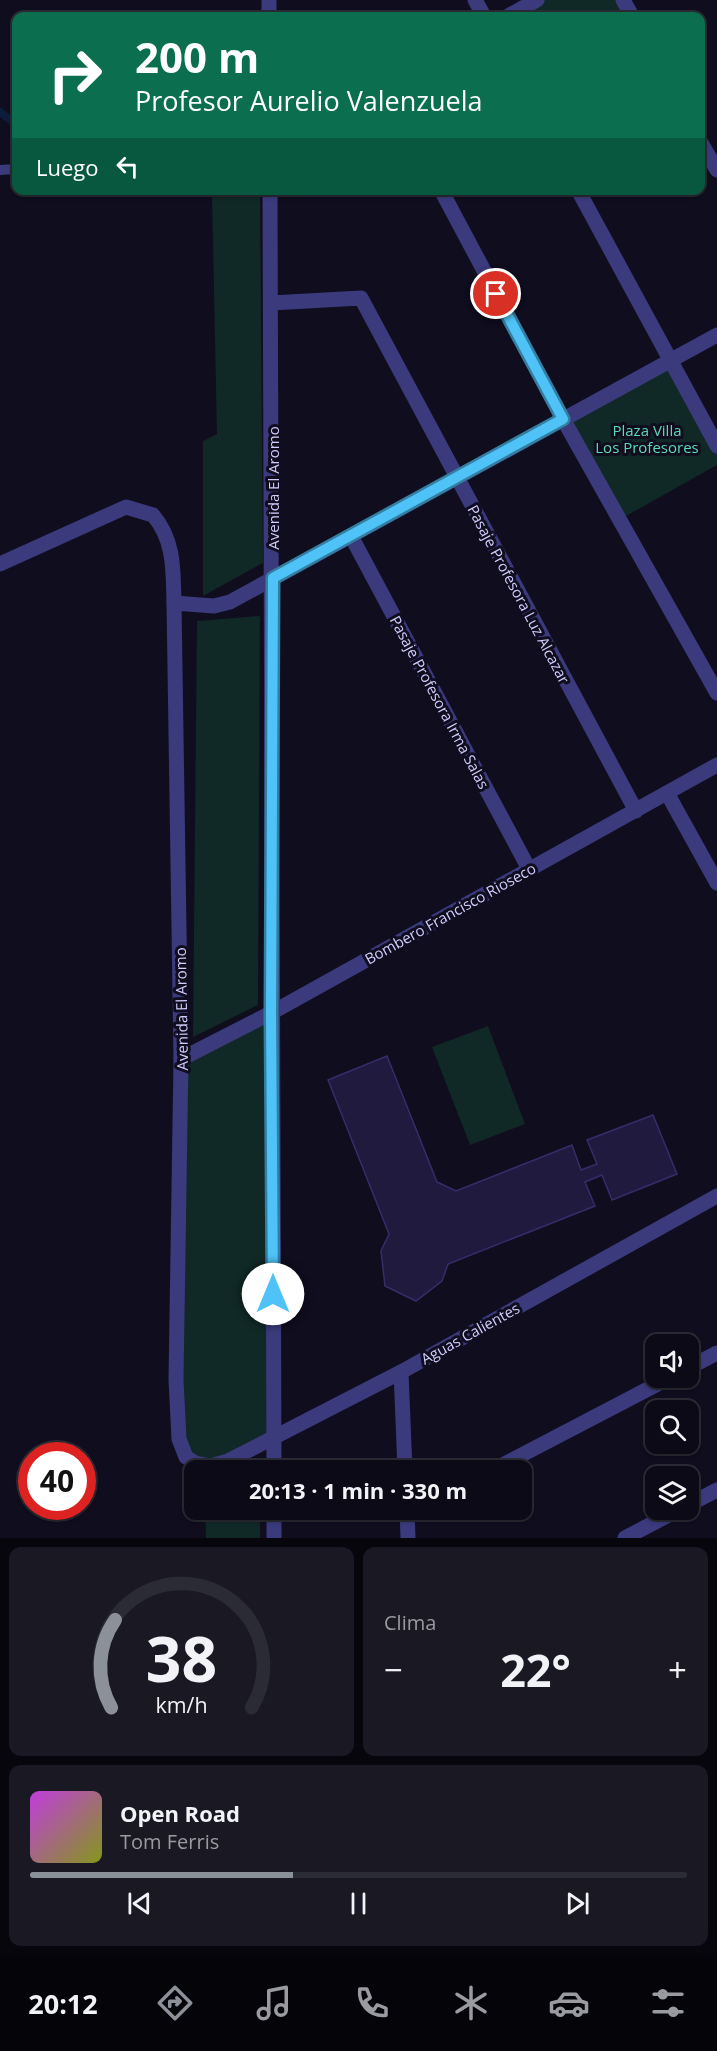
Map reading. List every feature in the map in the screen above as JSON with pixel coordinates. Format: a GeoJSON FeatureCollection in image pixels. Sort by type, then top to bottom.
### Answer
{"type":"FeatureCollection","features":[{"type":"Feature","properties":{"kind":"street"},"geometry":{"type":"LineString","coordinates":[[515,12],[537,0]]}},
{"type":"Feature","properties":{"kind":"street"},"geometry":{"type":"LineString","coordinates":[[705,150],[717,170]]}},
{"type":"Feature","properties":{"kind":"street","name":"Avenida El Aromo"},"geometry":{"type":"LineString","coordinates":[[270,195],[274,1460]]}},
{"type":"Feature","properties":{"kind":"street"},"geometry":{"type":"LineString","coordinates":[[444,195],[563,419],[717,693]]}},
{"type":"Feature","properties":{"kind":"street"},"geometry":{"type":"LineString","coordinates":[[581,195],[717,446]]}},
{"type":"Feature","properties":{"kind":"street","name":"Pasaje Profesora Luz Alcazar"},"geometry":{"type":"LineString","coordinates":[[271,303],[361,298],[636,811]]}},
{"type":"Feature","properties":{"kind":"street"},"geometry":{"type":"LineString","coordinates":[[174,603],[214,606],[230,602],[717,335]]}},
{"type":"Feature","properties":{"kind":"street","name":"Avenida El Aromo"},"geometry":{"type":"LineString","coordinates":[[0,564],[126,507],[153,515],[169,539],[174,603],[182,1059],[176,1380],[180,1439],[186,1457],[190,1460]]}},
{"type":"Feature","properties":{"kind":"street","name":"Pasaje Profesora Irma Salas"},"geometry":{"type":"LineString","coordinates":[[351,536],[529,869]]}},
{"type":"Feature","properties":{"kind":"street","name":"Bombero Francisco Rioseco"},"geometry":{"type":"LineString","coordinates":[[182,1059],[271,1013],[717,765]]}},
{"type":"Feature","properties":{"kind":"street"},"geometry":{"type":"LineString","coordinates":[[667,792],[717,883]]}},
{"type":"Feature","properties":{"kind":"street","name":"Aguas Calientes"},"geometry":{"type":"LineString","coordinates":[[227,1460],[400,1372],[717,1196]]}},
{"type":"Feature","properties":{"kind":"street"},"geometry":{"type":"LineString","coordinates":[[699,1362],[717,1353]]}},
{"type":"Feature","properties":{"kind":"street"},"geometry":{"type":"LineString","coordinates":[[400,1372],[404,1460]]}},
{"type":"Feature","properties":{"kind":"street"},"geometry":{"type":"LineString","coordinates":[[513,1460],[650,1388]]}},
{"type":"Feature","properties":{"kind":"street"},"geometry":{"type":"LineString","coordinates":[[699,1499],[717,1490]]}},
{"type":"Feature","properties":{"kind":"street"},"geometry":{"type":"LineString","coordinates":[[274,1520],[274,1538]]}},
{"type":"Feature","properties":{"kind":"street"},"geometry":{"type":"LineString","coordinates":[[408,1538],[410,1520]]}},
{"type":"Feature","properties":{"kind":"street"},"geometry":{"type":"LineString","coordinates":[[625,1538],[659,1520]]}},
{"type":"Feature","properties":{"kind":"green space"},"geometry":{"type":"Polygon","coordinates":[[[537,0],[623,0],[630,12],[515,12],[537,0]]]}},
{"type":"Feature","properties":{"kind":"green space"},"geometry":{"type":"Polygon","coordinates":[[[212,195],[260,195],[263,563],[203,596],[203,441],[217,434],[212,195]]]}},
{"type":"Feature","properties":{"kind":"green space","name":"Plaza Villa Los Profesores"},"geometry":{"type":"Polygon","coordinates":[[[669,361],[717,446],[717,465],[619,520],[563,419],[669,361]]]}},
{"type":"Feature","properties":{"kind":"green space"},"geometry":{"type":"Polygon","coordinates":[[[260,616],[258,1005],[193,1037],[197,621],[260,616]]]}},
{"type":"Feature","properties":{"kind":"green space"},"geometry":{"type":"Polygon","coordinates":[[[271,1013],[274,1435],[223,1460],[201,1460],[182,1448],[181,1059],[271,1013]]]}},
{"type":"Feature","properties":{"kind":"green space"},"geometry":{"type":"Polygon","coordinates":[[[488,1026],[525,1124],[470,1145],[432,1047],[488,1026]]]}},
{"type":"Feature","properties":{"kind":"green space"},"geometry":{"type":"Polygon","coordinates":[[[205,1520],[260,1520],[260,1538],[206,1538],[205,1520]]]}},
{"type":"Feature","properties":{"kind":"building"},"geometry":{"type":"Polygon","coordinates":[[[387,1056],[437,1182],[456,1191],[572,1145],[581,1170],[597,1164],[587,1140],[653,1115],[677,1174],[612,1200],[602,1175],[585,1182],[595,1206],[448,1264],[442,1281],[416,1301],[385,1286],[381,1251],[389,1234],[328,1080],[387,1056]]]}},
{"type":"Feature","properties":{"kind":"waterway"},"geometry":{"type":"LineString","coordinates":[[0,112],[12,121]]}},
{"type":"Feature","properties":{"kind":"route"},"geometry":{"type":"LineString","coordinates":[[273,1294],[271,1013],[273,578],[563,419],[496,294]]}}]}
